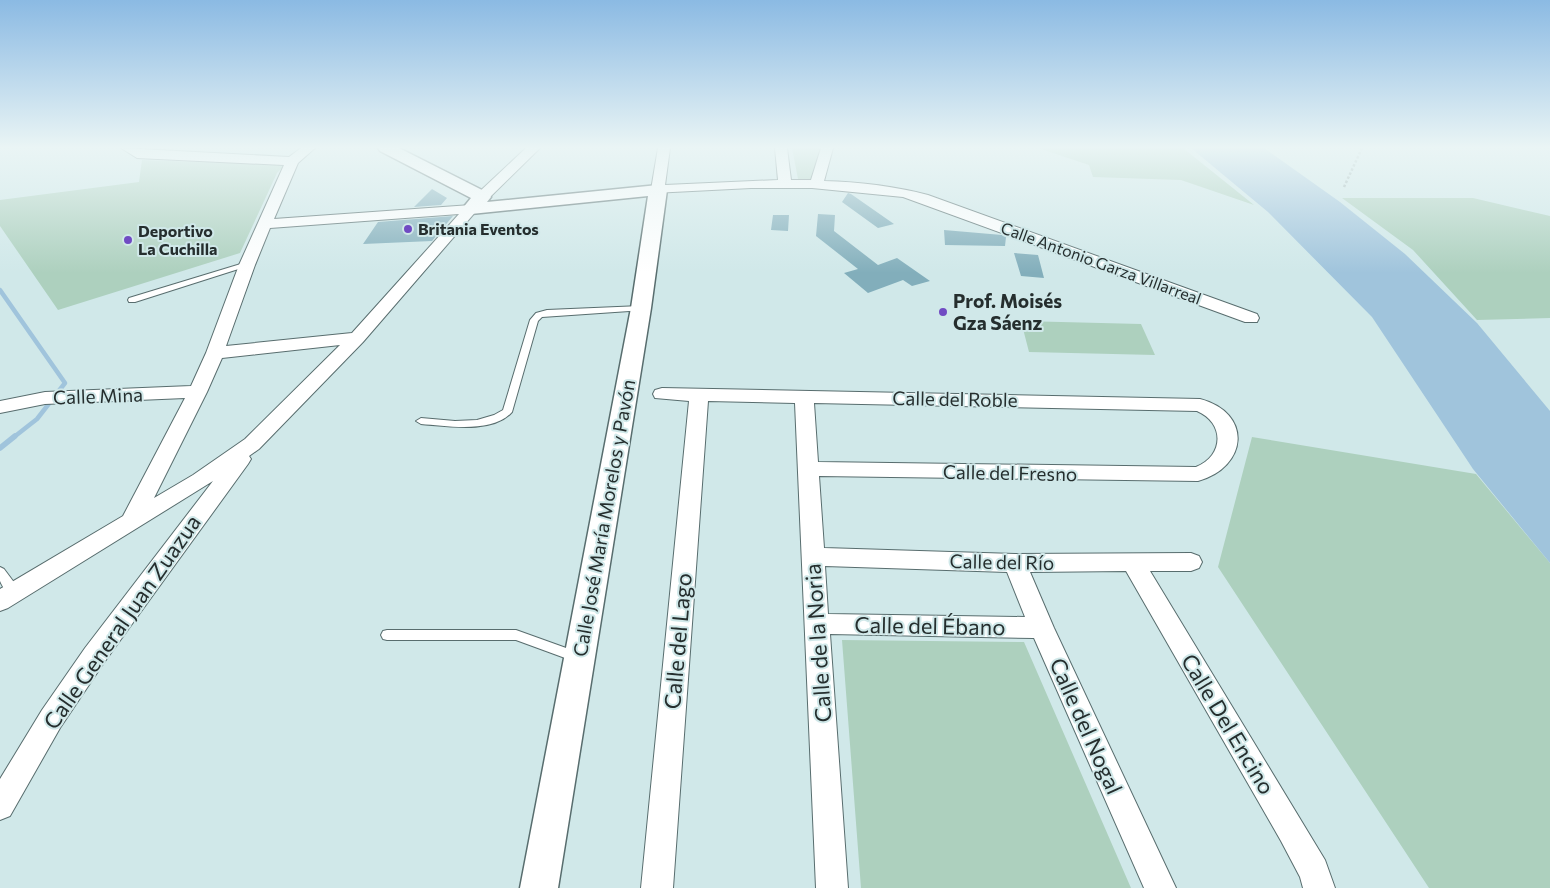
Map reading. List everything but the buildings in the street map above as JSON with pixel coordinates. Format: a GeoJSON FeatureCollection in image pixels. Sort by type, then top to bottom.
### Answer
{"type":"FeatureCollection","features":[{"type":"Feature","properties":{"kind":"street"},"geometry":{"type":"LineString","coordinates":[[132,520],[198,392],[215,353],[247,265],[280,189]]}},
{"type":"Feature","properties":{"kind":"street"},"geometry":{"type":"LineString","coordinates":[[455,189],[477,203]]}},
{"type":"Feature","properties":{"kind":"street"},"geometry":{"type":"LineString","coordinates":[[8,597],[200,480],[252,444],[357,338],[491,189]]}},
{"type":"Feature","properties":{"kind":"street","name":"Calle Antonio Garza Villarreal"},"geometry":{"type":"LineString","coordinates":[[266,224],[477,203],[664,189]]}},
{"type":"Feature","properties":{"kind":"street","name":"Calle Antonio Garza Villarreal"},"geometry":{"type":"LineString","coordinates":[[870,189],[923,198],[1251,318]]}},
{"type":"Feature","properties":{"kind":"street","name":"Calle José María Morelos y Pavón"},"geometry":{"type":"LineString","coordinates":[[539,888],[641,308],[658,190]]}},
{"type":"Feature","properties":{"kind":"street"},"geometry":{"type":"LineString","coordinates":[[215,353],[357,338]]}},
{"type":"Feature","properties":{"kind":"street","name":"Calle Mina"},"geometry":{"type":"LineString","coordinates":[[0,407],[45,398],[198,392]]}},
{"type":"Feature","properties":{"kind":"street","name":"Calle del Roble"},"geometry":{"type":"LineString","coordinates":[[662,394],[1192,404],[1210,408],[1221,420],[1229,437],[1225,453],[1212,468]]}},
{"type":"Feature","properties":{"kind":"street","name":"Calle del Lago"},"geometry":{"type":"LineString","coordinates":[[657,888],[700,395]]}},
{"type":"Feature","properties":{"kind":"street","name":"Calle de la Noria"},"geometry":{"type":"LineString","coordinates":[[804,398],[832,888]]}},
{"type":"Feature","properties":{"kind":"street","name":"Calle General Juan Zuazua"},"geometry":{"type":"LineString","coordinates":[[0,806],[51,719],[94,656],[252,444]]}},
{"type":"Feature","properties":{"kind":"street","name":"Calle del Fresno"},"geometry":{"type":"LineString","coordinates":[[808,469],[1172,475],[1198,474],[1212,468]]}},
{"type":"Feature","properties":{"kind":"street","name":"Calle del Río"},"geometry":{"type":"LineString","coordinates":[[812,557],[1015,563],[1191,562]]}},
{"type":"Feature","properties":{"kind":"street","name":"Calle Del Encino"},"geometry":{"type":"LineString","coordinates":[[1132,562],[1314,871],[1319,888]]}},
{"type":"Feature","properties":{"kind":"street","name":"Calle del Nogal"},"geometry":{"type":"LineString","coordinates":[[1015,563],[1042,628],[1160,888]]}},
{"type":"Feature","properties":{"kind":"street","name":"Calle del Ébano"},"geometry":{"type":"LineString","coordinates":[[818,624],[1042,628]]}},
{"type":"Feature","properties":{"kind":"lane"},"geometry":{"type":"LineString","coordinates":[[132,300],[247,265]]}},
{"type":"Feature","properties":{"kind":"lane"},"geometry":{"type":"LineString","coordinates":[[421,422],[480,424],[496,420],[507,412],[534,320],[539,315],[546,313],[641,308]]}},
{"type":"Feature","properties":{"kind":"lane"},"geometry":{"type":"LineString","coordinates":[[0,572],[8,597]]}},
{"type":"Feature","properties":{"kind":"lane"},"geometry":{"type":"LineString","coordinates":[[387,636],[516,635],[579,659]]}},
{"type":"Feature","properties":{"kind":"green space","name":"Deportivo La Cuchilla"},"geometry":{"type":"Polygon","coordinates":[[[82,189],[269,189],[240,253],[58,310],[0,226],[0,200],[82,189]]]}},
{"type":"Feature","properties":{"kind":"green space"},"geometry":{"type":"Polygon","coordinates":[[[1209,189],[1235,189],[1254,205],[1209,189]]]}},
{"type":"Feature","properties":{"kind":"green space"},"geometry":{"type":"Polygon","coordinates":[[[1342,198],[1473,198],[1550,216],[1550,318],[1477,320],[1413,250],[1342,198]]]}},
{"type":"Feature","properties":{"kind":"green space"},"geometry":{"type":"Polygon","coordinates":[[[1021,321],[1141,324],[1155,355],[1029,352],[1021,321]]]}},
{"type":"Feature","properties":{"kind":"green space"},"geometry":{"type":"Polygon","coordinates":[[[1252,437],[1476,474],[1550,563],[1550,888],[1429,888],[1218,567],[1252,437]]]}},
{"type":"Feature","properties":{"kind":"green space"},"geometry":{"type":"Polygon","coordinates":[[[842,640],[1024,642],[1131,888],[861,888],[842,640]]]}},
{"type":"Feature","properties":{"kind":"water"},"geometry":{"type":"Polygon","coordinates":[[[1241,189],[1322,189],[1405,254],[1477,323],[1550,411],[1550,563],[1473,469],[1372,317],[1268,212],[1241,189]]]}},
{"type":"Feature","properties":{"kind":"waterway"},"geometry":{"type":"LineString","coordinates":[[0,290],[65,383],[37,419],[14,437]]}},
{"type":"Feature","properties":{"kind":"waterway"},"geometry":{"type":"LineString","coordinates":[[0,448],[15,436]]}},
{"type":"Feature","properties":{"kind":"place","name":"Britania Eventos"},"geometry":{"type":"Point","coordinates":[408,229]}},
{"type":"Feature","properties":{"kind":"place","name":"Deportivo La Cuchilla"},"geometry":{"type":"Point","coordinates":[128,240]}},
{"type":"Feature","properties":{"kind":"place","name":"Prof. Moisés Gza Sáenz"},"geometry":{"type":"Point","coordinates":[943,312]}}]}
